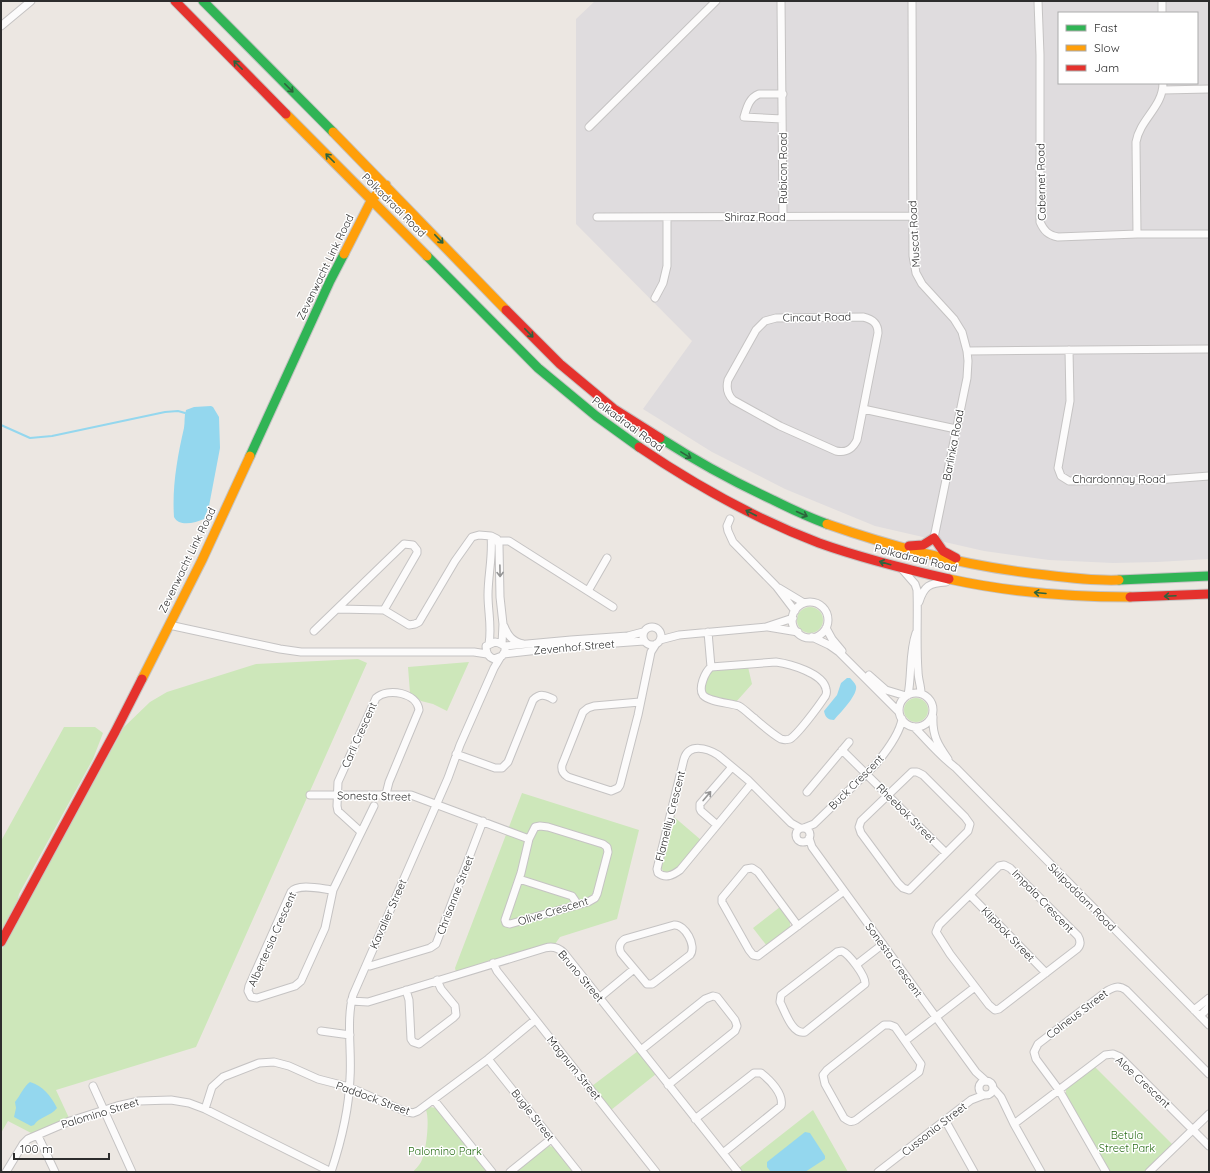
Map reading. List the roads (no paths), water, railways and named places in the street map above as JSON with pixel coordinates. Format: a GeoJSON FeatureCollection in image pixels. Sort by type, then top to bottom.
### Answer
{"type":"FeatureCollection","features":[{"type":"Feature","properties":{"kind":"main road","name":"Polkadraai Road"},"geometry":{"type":"LineString","coordinates":[[175,1],[538,368],[614,431],[680,475],[756,516],[823,544],[900,568],[960,582],[1009,590],[1088,596],[1160,597],[1209,594]]}},
{"type":"Feature","properties":{"kind":"main road","name":"Polkadraai Road"},"geometry":{"type":"LineString","coordinates":[[203,1],[386,185],[560,364],[614,409],[688,456],[741,485],[811,518],[864,537],[944,559],[1005,571],[1042,576],[1102,579],[1155,579],[1209,576]]}},
{"type":"Feature","properties":{"kind":"main road","name":"Zevenwacht Link Road"},"geometry":{"type":"LineString","coordinates":[[1,942],[115,732],[205,553],[330,281],[372,199],[386,185]]}},
{"type":"Feature","properties":{"kind":"main road"},"geometry":{"type":"LineString","coordinates":[[864,537],[883,539],[916,547],[923,546],[934,538],[939,547],[953,557],[986,564],[1005,571]]}},
{"type":"Feature","properties":{"kind":"street"},"geometry":{"type":"LineString","coordinates":[[1,26],[31,1]]}},
{"type":"Feature","properties":{"kind":"street"},"geometry":{"type":"LineString","coordinates":[[589,127],[716,1]]}},
{"type":"Feature","properties":{"kind":"street","name":"Rubicon Road"},"geometry":{"type":"LineString","coordinates":[[781,1],[783,216]]}},
{"type":"Feature","properties":{"kind":"street","name":"Muscat Road"},"geometry":{"type":"LineString","coordinates":[[912,1],[913,256],[916,273],[922,284],[954,319],[962,332],[967,351]]}},
{"type":"Feature","properties":{"kind":"street","name":"Cabernet Road"},"geometry":{"type":"LineString","coordinates":[[1038,1],[1040,55],[1040,222],[1042,227],[1048,234],[1058,238],[1136,234]]}},
{"type":"Feature","properties":{"kind":"street"},"geometry":{"type":"LineString","coordinates":[[1162,1],[1162,12]]}},
{"type":"Feature","properties":{"kind":"street"},"geometry":{"type":"LineString","coordinates":[[1209,89],[1163,86],[1158,104],[1141,127],[1136,142],[1136,234],[1209,234]]}},
{"type":"Feature","properties":{"kind":"street","name":"Rubicon Road"},"geometry":{"type":"LineString","coordinates":[[782,119],[744,117],[748,103],[756,95],[783,94]]}},
{"type":"Feature","properties":{"kind":"street","name":"Shiraz Road"},"geometry":{"type":"LineString","coordinates":[[597,218],[913,216]]}},
{"type":"Feature","properties":{"kind":"street"},"geometry":{"type":"LineString","coordinates":[[654,298],[663,283],[667,266],[667,217]]}},
{"type":"Feature","properties":{"kind":"street","name":"Cincaut Road"},"geometry":{"type":"LineString","coordinates":[[776,318],[870,318],[878,327],[878,333],[863,409],[855,445],[851,449],[843,452],[836,451],[780,426],[733,400],[727,392],[727,385],[756,330],[765,321],[776,318]]}},
{"type":"Feature","properties":{"kind":"street"},"geometry":{"type":"LineString","coordinates":[[967,351],[1209,349]]}},
{"type":"Feature","properties":{"kind":"street","name":"Chardonnay Road"},"geometry":{"type":"LineString","coordinates":[[1070,350],[1070,401],[1058,468],[1061,476],[1069,481],[1077,481],[1160,480],[1209,476]]}},
{"type":"Feature","properties":{"kind":"street","name":"Barlinka Road"},"geometry":{"type":"LineString","coordinates":[[934,538],[968,369],[967,351]]}},
{"type":"Feature","properties":{"kind":"street"},"geometry":{"type":"LineString","coordinates":[[863,409],[956,430]]}},
{"type":"Feature","properties":{"kind":"street"},"geometry":{"type":"LineString","coordinates":[[730,519],[728,532],[733,542],[776,586],[794,614],[794,627],[798,632],[806,637],[829,645],[844,656],[899,712],[902,719],[912,727]]}},
{"type":"Feature","properties":{"kind":"street"},"geometry":{"type":"LineString","coordinates":[[338,609],[384,610],[409,625],[416,624],[419,622],[455,561],[472,537],[479,535],[491,536],[498,541],[509,541],[613,608]]}},
{"type":"Feature","properties":{"kind":"street"},"geometry":{"type":"LineString","coordinates":[[491,536],[492,560],[488,596],[491,631],[488,651],[494,668]]}},
{"type":"Feature","properties":{"kind":"street"},"geometry":{"type":"LineString","coordinates":[[498,541],[500,597],[503,624],[503,651]]}},
{"type":"Feature","properties":{"kind":"street"},"geometry":{"type":"LineString","coordinates":[[314,631],[404,544],[413,545],[418,550],[417,553],[384,610]]}},
{"type":"Feature","properties":{"kind":"street"},"geometry":{"type":"LineString","coordinates":[[588,591],[606,558]]}},
{"type":"Feature","properties":{"kind":"street"},"geometry":{"type":"LineString","coordinates":[[900,568],[915,584],[917,590],[918,608],[916,631],[912,644],[911,680],[907,695]]}},
{"type":"Feature","properties":{"kind":"street"},"geometry":{"type":"LineString","coordinates":[[918,608],[922,593],[927,587],[937,582],[960,582]]}},
{"type":"Feature","properties":{"kind":"street"},"geometry":{"type":"LineString","coordinates":[[776,586],[804,603],[814,603],[822,607],[826,612],[828,619],[826,628],[820,635],[812,638]]}},
{"type":"Feature","properties":{"kind":"street"},"geometry":{"type":"LineString","coordinates":[[794,614],[804,603]]}},
{"type":"Feature","properties":{"kind":"street","name":"Zevenhof Street"},"geometry":{"type":"LineString","coordinates":[[766,627],[794,614]]}},
{"type":"Feature","properties":{"kind":"street"},"geometry":{"type":"LineString","coordinates":[[503,624],[508,635],[513,640],[524,645]]}},
{"type":"Feature","properties":{"kind":"street"},"geometry":{"type":"LineString","coordinates":[[169,625],[280,649],[301,652],[503,651]]}},
{"type":"Feature","properties":{"kind":"street","name":"Zevenhof Street"},"geometry":{"type":"LineString","coordinates":[[503,651],[524,645],[628,636],[643,632],[652,627],[679,635]]}},
{"type":"Feature","properties":{"kind":"street","name":"Zevenhof Street"},"geometry":{"type":"LineString","coordinates":[[503,651],[658,642],[679,635],[766,627],[798,632]]}},
{"type":"Feature","properties":{"kind":"street"},"geometry":{"type":"LineString","coordinates":[[826,628],[836,645],[880,686],[890,692],[907,695]]}},
{"type":"Feature","properties":{"kind":"street"},"geometry":{"type":"LineString","coordinates":[[640,702],[594,706],[583,712],[562,765],[561,770],[563,774],[611,791],[618,788],[622,780],[640,702],[651,652],[658,642],[660,634],[659,630]]}},
{"type":"Feature","properties":{"kind":"street"},"geometry":{"type":"LineString","coordinates":[[916,631],[918,645],[918,671],[921,693]]}},
{"type":"Feature","properties":{"kind":"street"},"geometry":{"type":"LineString","coordinates":[[643,632],[646,643],[651,652]]}},
{"type":"Feature","properties":{"kind":"street"},"geometry":{"type":"LineString","coordinates":[[708,632],[711,667],[704,678],[702,691],[704,696],[734,704],[742,708],[780,739],[787,740],[794,735],[826,694],[826,688],[823,683],[812,674],[786,664],[776,662],[711,667]]}},
{"type":"Feature","properties":{"kind":"street"},"geometry":{"type":"LineString","coordinates":[[488,651],[495,642],[503,651]]}},
{"type":"Feature","properties":{"kind":"street","name":"Kavalier Street"},"geometry":{"type":"LineString","coordinates":[[331,1172],[338,1149],[349,1098],[351,1001],[437,804],[456,754],[503,651]]}},
{"type":"Feature","properties":{"kind":"street","name":"Carli Crescent"},"geometry":{"type":"LineString","coordinates":[[361,832],[338,811],[338,782],[375,700],[382,694],[400,692],[417,703],[419,710],[389,782],[386,794]]}},
{"type":"Feature","properties":{"kind":"street"},"geometry":{"type":"LineString","coordinates":[[895,737],[903,729],[919,727],[928,723],[933,715],[934,708],[928,697],[921,693],[913,693],[907,695],[902,700],[899,712]]}},
{"type":"Feature","properties":{"kind":"street"},"geometry":{"type":"LineString","coordinates":[[456,754],[495,768],[502,768],[508,762],[533,700],[537,696],[542,695],[554,699]]}},
{"type":"Feature","properties":{"kind":"street","name":"Skilpaddam Road"},"geometry":{"type":"LineString","coordinates":[[933,715],[933,730],[938,745],[956,768],[1209,1025]]}},
{"type":"Feature","properties":{"kind":"street"},"geometry":{"type":"LineString","coordinates":[[895,737],[902,719]]}},
{"type":"Feature","properties":{"kind":"street","name":"Skilpaddam Road"},"geometry":{"type":"LineString","coordinates":[[912,727],[927,740],[941,757],[956,768]]}},
{"type":"Feature","properties":{"kind":"street","name":"Buck Crescent"},"geometry":{"type":"LineString","coordinates":[[807,838],[814,824],[881,757],[895,737]]}},
{"type":"Feature","properties":{"kind":"street"},"geometry":{"type":"LineString","coordinates":[[807,792],[849,742]]}},
{"type":"Feature","properties":{"kind":"street","name":"Flamelily Crescent"},"geometry":{"type":"LineString","coordinates":[[696,748],[710,751],[718,755],[752,784],[680,870],[667,877],[658,873],[657,869],[685,755],[691,749],[696,748]]}},
{"type":"Feature","properties":{"kind":"street","name":"Rheebok Street"},"geometry":{"type":"LineString","coordinates":[[842,750],[946,853]]}},
{"type":"Feature","properties":{"kind":"street"},"geometry":{"type":"LineString","coordinates":[[717,825],[701,811],[700,804],[732,767]]}},
{"type":"Feature","properties":{"kind":"street"},"geometry":{"type":"LineString","coordinates":[[912,772],[917,772],[923,775],[965,817],[970,824],[968,831],[909,890],[901,886],[861,834],[859,827],[861,821],[888,796],[912,772]]}},
{"type":"Feature","properties":{"kind":"street"},"geometry":{"type":"LineString","coordinates":[[752,784],[759,793],[791,823],[800,829],[807,829],[807,838],[799,841],[796,839],[800,829]]}},
{"type":"Feature","properties":{"kind":"street","name":"Sonesta Street"},"geometry":{"type":"LineString","coordinates":[[310,795],[411,795],[529,839]]}},
{"type":"Feature","properties":{"kind":"street","name":"Albertersia Crescent"},"geometry":{"type":"LineString","coordinates":[[333,890],[300,887],[292,890],[249,986],[248,991],[251,997],[257,998],[295,986],[301,981],[325,928],[333,890],[374,806]]}},
{"type":"Feature","properties":{"kind":"street","name":"Chrisanne Street"},"geometry":{"type":"LineString","coordinates":[[366,965],[370,966],[430,948],[436,944],[483,821]]}},
{"type":"Feature","properties":{"kind":"street","name":"Buck Crescent"},"geometry":{"type":"LineString","coordinates":[[800,829],[814,824]]}},
{"type":"Feature","properties":{"kind":"street","name":"Olive Crescent"},"geometry":{"type":"LineString","coordinates":[[548,826],[603,844],[607,847],[607,858],[595,898],[578,905],[510,924],[506,923],[505,920],[519,879],[529,839],[535,827],[548,826]]}},
{"type":"Feature","properties":{"kind":"street","name":"Sonesta Crescent"},"geometry":{"type":"LineString","coordinates":[[807,838],[812,847],[976,1072],[982,1084]]}},
{"type":"Feature","properties":{"kind":"street","name":"Impala Crescent"},"geometry":{"type":"LineString","coordinates":[[1004,865],[1010,868],[1079,938],[1080,944],[1077,949],[1046,973],[997,1010],[989,1006],[950,954],[936,932],[939,925],[999,866],[1004,865]]}},
{"type":"Feature","properties":{"kind":"street"},"geometry":{"type":"LineString","coordinates":[[798,926],[758,872],[752,868],[746,869],[722,898],[722,902],[749,950],[756,956],[760,955],[844,891]]}},
{"type":"Feature","properties":{"kind":"street"},"geometry":{"type":"LineString","coordinates":[[519,879],[572,896],[578,905]]}},
{"type":"Feature","properties":{"kind":"street","name":"Klipbok Street"},"geometry":{"type":"LineString","coordinates":[[970,895],[1046,973]]}},
{"type":"Feature","properties":{"kind":"street"},"geometry":{"type":"LineString","coordinates":[[674,925],[679,925],[683,928],[693,946],[690,955],[652,984],[645,982],[634,969],[620,951],[620,946],[623,940],[674,925]]}},
{"type":"Feature","properties":{"kind":"street"},"geometry":{"type":"LineString","coordinates":[[856,965],[883,944]]}},
{"type":"Feature","properties":{"kind":"street","name":"Bruno Street"},"geometry":{"type":"LineString","coordinates":[[351,1001],[368,1002],[493,963],[549,947],[556,948],[564,953],[738,1172]]}},
{"type":"Feature","properties":{"kind":"street"},"geometry":{"type":"LineString","coordinates":[[842,950],[856,965],[865,979],[866,982],[864,986],[806,1032],[797,1031],[780,1002],[781,995],[837,952],[842,950]]}},
{"type":"Feature","properties":{"kind":"street","name":"Magnum Street"},"geometry":{"type":"LineString","coordinates":[[493,963],[497,971],[535,1020],[656,1172]]}},
{"type":"Feature","properties":{"kind":"street"},"geometry":{"type":"LineString","coordinates":[[599,998],[634,969]]}},
{"type":"Feature","properties":{"kind":"street"},"geometry":{"type":"LineString","coordinates":[[406,990],[410,1000],[411,1038],[413,1042],[419,1044],[456,1015],[455,1006],[441,989],[437,980]]}},
{"type":"Feature","properties":{"kind":"street","name":"Colneus Street"},"geometry":{"type":"LineString","coordinates":[[1059,1090],[1036,1059],[1034,1052],[1036,1046],[1108,991],[1116,987],[1126,990],[1209,1074]]}},
{"type":"Feature","properties":{"kind":"street"},"geometry":{"type":"LineString","coordinates":[[905,1041],[936,1016],[975,988]]}},
{"type":"Feature","properties":{"kind":"street"},"geometry":{"type":"LineString","coordinates":[[641,1050],[705,998],[710,996],[717,997],[735,1020],[737,1026],[735,1031],[668,1085]]}},
{"type":"Feature","properties":{"kind":"street"},"geometry":{"type":"LineString","coordinates":[[1197,1013],[1209,998]]}},
{"type":"Feature","properties":{"kind":"street"},"geometry":{"type":"LineString","coordinates":[[1197,1013],[1209,1007]]}},
{"type":"Feature","properties":{"kind":"street","name":"Paddock Street"},"geometry":{"type":"LineString","coordinates":[[206,1109],[212,1087],[218,1080],[227,1074],[259,1063],[281,1063],[318,1079],[350,1087],[410,1112],[418,1112],[488,1059],[535,1020]]}},
{"type":"Feature","properties":{"kind":"street"},"geometry":{"type":"LineString","coordinates":[[884,1025],[892,1026],[905,1041],[921,1064],[918,1072],[856,1120],[851,1122],[846,1120],[824,1084],[823,1078],[827,1070],[884,1025]]}},
{"type":"Feature","properties":{"kind":"street"},"geometry":{"type":"LineString","coordinates":[[321,1031],[350,1035]]}},
{"type":"Feature","properties":{"kind":"street","name":"Aloe Crescent"},"geometry":{"type":"LineString","coordinates":[[1014,1124],[1106,1055],[1117,1055],[1209,1146]]}},
{"type":"Feature","properties":{"kind":"street","name":"Bugle Street"},"geometry":{"type":"LineString","coordinates":[[488,1059],[578,1172]]}},
{"type":"Feature","properties":{"kind":"street"},"geometry":{"type":"LineString","coordinates":[[695,1119],[754,1073],[761,1073],[765,1076],[782,1098],[781,1106],[723,1153]]}},
{"type":"Feature","properties":{"kind":"street"},"geometry":{"type":"LineString","coordinates":[[989,1092],[991,1083],[982,1084],[981,1093],[989,1092],[1001,1097],[1014,1124],[1041,1172]]}},
{"type":"Feature","properties":{"kind":"street","name":"Cussonia Street"},"geometry":{"type":"LineString","coordinates":[[879,1172],[970,1100],[982,1084]]}},
{"type":"Feature","properties":{"kind":"street"},"geometry":{"type":"LineString","coordinates":[[93,1086],[132,1172]]}},
{"type":"Feature","properties":{"kind":"street"},"geometry":{"type":"LineString","coordinates":[[1059,1090],[1106,1172]]}},
{"type":"Feature","properties":{"kind":"street","name":"Cussonia Street"},"geometry":{"type":"LineString","coordinates":[[970,1100],[989,1092]]}},
{"type":"Feature","properties":{"kind":"street","name":"Palomino Street"},"geometry":{"type":"LineString","coordinates":[[6,1172],[22,1144],[26,1141],[70,1121],[139,1101],[155,1099],[180,1101],[206,1109],[331,1172]]}},
{"type":"Feature","properties":{"kind":"street"},"geometry":{"type":"LineString","coordinates":[[434,1100],[492,1172]]}},
{"type":"Feature","properties":{"kind":"street"},"geometry":{"type":"LineString","coordinates":[[1155,1170],[1209,1114]]}},
{"type":"Feature","properties":{"kind":"street"},"geometry":{"type":"LineString","coordinates":[[945,1120],[974,1172]]}},
{"type":"Feature","properties":{"kind":"street"},"geometry":{"type":"LineString","coordinates":[[38,1136],[55,1172]]}},
{"type":"Feature","properties":{"kind":"street"},"geometry":{"type":"LineString","coordinates":[[510,1172],[552,1139]]}},
{"type":"Feature","properties":{"kind":"water"},"geometry":{"type":"Polygon","coordinates":[[[211,406],[219,417],[220,448],[209,506],[204,519],[192,523],[183,523],[176,520],[174,517],[174,495],[185,412],[186,410],[194,407],[211,406]]]}},
{"type":"Feature","properties":{"kind":"water"},"geometry":{"type":"Polygon","coordinates":[[[847,678],[850,678],[856,685],[856,690],[848,704],[834,720],[828,719],[824,711],[837,695],[841,683],[847,678]]]}},
{"type":"Feature","properties":{"kind":"water"},"geometry":{"type":"Polygon","coordinates":[[[30,1082],[39,1086],[46,1092],[57,1108],[52,1113],[31,1126],[14,1117],[16,1108],[15,1102],[30,1082]]]}},
{"type":"Feature","properties":{"kind":"water"},"geometry":{"type":"Polygon","coordinates":[[[805,1132],[810,1133],[825,1156],[825,1159],[805,1172],[771,1172],[767,1167],[767,1162],[805,1132]]]}},
{"type":"Feature","properties":{"kind":"waterway"},"geometry":{"type":"LineString","coordinates":[[1,425],[30,438],[52,436],[165,412],[178,411],[185,413]]}},
{"type":"Feature","properties":{"kind":"park label","name":"Betula Street Park"},"geometry":{"type":"Point","coordinates":[1127,1141]}},
{"type":"Feature","properties":{"kind":"park label","name":"Palomino Park"},"geometry":{"type":"Point","coordinates":[445,1151]}}]}
